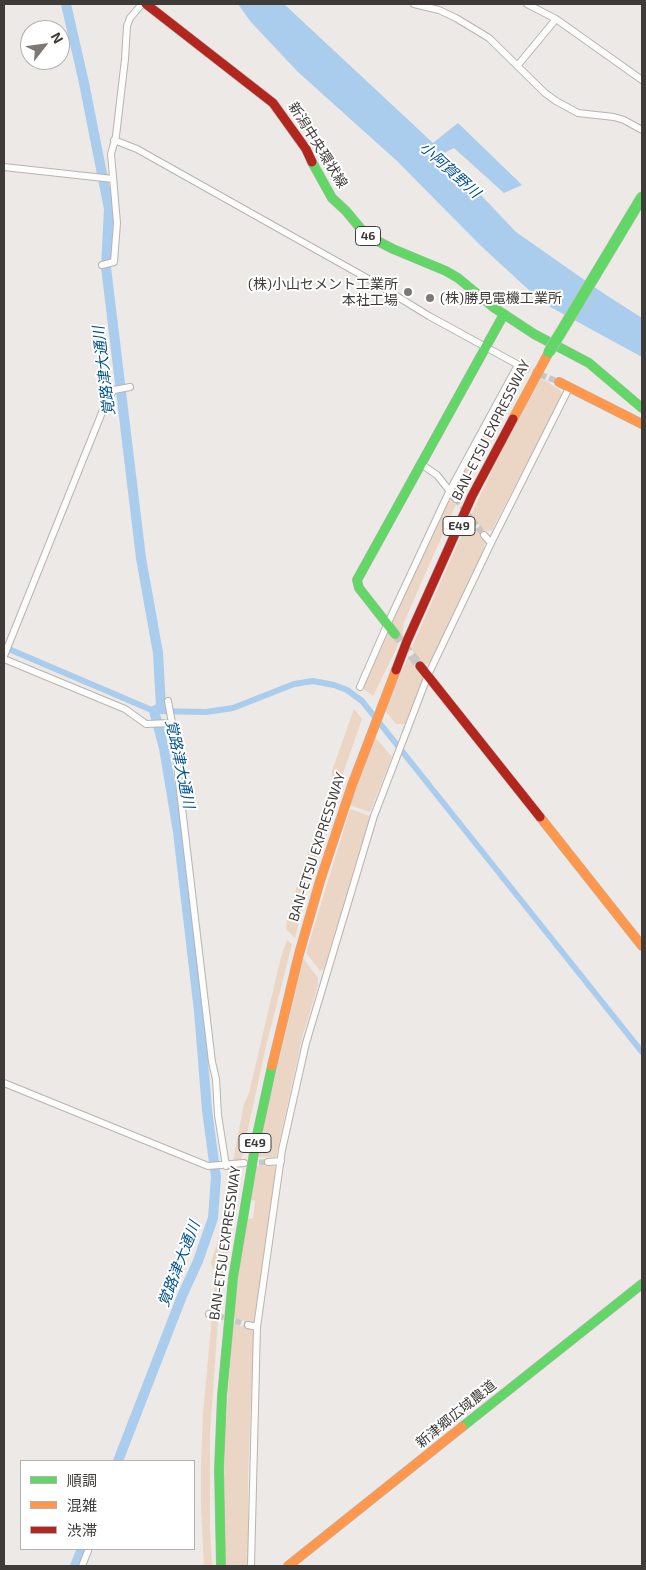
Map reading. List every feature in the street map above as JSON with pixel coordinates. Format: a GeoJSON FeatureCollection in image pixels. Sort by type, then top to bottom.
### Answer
{"type":"FeatureCollection","features":[{"type":"Feature","properties":{"kind":"main road","name":"新潟中央環状線"},"geometry":{"type":"LineString","coordinates":[[144,4],[272,103],[288,122],[332,198],[346,211],[366,235],[458,278],[493,307],[534,334],[589,363],[642,408]]}},
{"type":"Feature","properties":{"kind":"main road","name":"BAN-ETSU EXPRESSWAY"},"geometry":{"type":"LineString","coordinates":[[221,1566],[219,1478],[222,1396],[233,1278],[250,1168],[274,1056],[299,954],[330,851],[382,705],[430,588],[472,496],[548,352],[642,197]]}},
{"type":"Feature","properties":{"kind":"main road"},"geometry":{"type":"LineString","coordinates":[[391,629],[359,588],[357,580],[504,314]]}},
{"type":"Feature","properties":{"kind":"main road"},"geometry":{"type":"LineString","coordinates":[[558,382],[642,424]]}},
{"type":"Feature","properties":{"kind":"main road"},"geometry":{"type":"LineString","coordinates":[[420,666],[642,946]]}},
{"type":"Feature","properties":{"kind":"main road","name":"新津郷広域農道"},"geometry":{"type":"LineString","coordinates":[[288,1566],[642,1284]]}},
{"type":"Feature","properties":{"kind":"street"},"geometry":{"type":"LineString","coordinates":[[102,265],[114,262],[117,224],[111,179],[111,154],[125,59],[127,26],[130,18],[144,4]]}},
{"type":"Feature","properties":{"kind":"street"},"geometry":{"type":"LineString","coordinates":[[414,4],[439,10],[489,38],[545,93],[556,101],[578,113],[614,117],[642,130]]}},
{"type":"Feature","properties":{"kind":"street"},"geometry":{"type":"LineString","coordinates":[[527,4],[539,6],[642,80]]}},
{"type":"Feature","properties":{"kind":"street"},"geometry":{"type":"LineString","coordinates":[[518,65],[556,19]]}},
{"type":"Feature","properties":{"kind":"street"},"geometry":{"type":"LineString","coordinates":[[114,140],[137,148],[428,316],[521,367],[449,492],[391,629],[360,687]]}},
{"type":"Feature","properties":{"kind":"street"},"geometry":{"type":"LineString","coordinates":[[4,167],[111,179]]}},
{"type":"Feature","properties":{"kind":"street"},"geometry":{"type":"LineString","coordinates":[[128,387],[114,390],[107,400],[4,657],[125,709],[146,724],[170,722]]}},
{"type":"Feature","properties":{"kind":"street"},"geometry":{"type":"LineString","coordinates":[[251,1566],[257,1327],[281,1161],[306,1043],[374,816],[428,675],[491,543],[569,388]]}},
{"type":"Feature","properties":{"kind":"street"},"geometry":{"type":"LineString","coordinates":[[421,464],[436,475],[456,499]]}},
{"type":"Feature","properties":{"kind":"street"},"geometry":{"type":"LineString","coordinates":[[484,534],[491,543]]}},
{"type":"Feature","properties":{"kind":"street"},"geometry":{"type":"LineString","coordinates":[[168,701],[212,1062],[216,1079],[224,1166]]}},
{"type":"Feature","properties":{"kind":"street"},"geometry":{"type":"LineString","coordinates":[[4,1083],[210,1166],[244,1163]]}},
{"type":"Feature","properties":{"kind":"street"},"geometry":{"type":"LineString","coordinates":[[268,1162],[281,1161]]}},
{"type":"Feature","properties":{"kind":"street"},"geometry":{"type":"LineString","coordinates":[[209,1314],[218,1316]]}},
{"type":"Feature","properties":{"kind":"street"},"geometry":{"type":"LineString","coordinates":[[248,1325],[257,1327]]}},
{"type":"Feature","properties":{"kind":"street"},"geometry":{"type":"LineString","coordinates":[[82,1566],[88,1551]]}},
{"type":"Feature","properties":{"kind":"shaded area"},"geometry":{"type":"Polygon","coordinates":[[[518,369],[526,373],[459,499],[451,490],[518,369]]]}},
{"type":"Feature","properties":{"kind":"shaded area"},"geometry":{"type":"Polygon","coordinates":[[[541,378],[560,390],[562,396],[492,530],[483,530],[471,515],[505,443],[541,378]]]}},
{"type":"Feature","properties":{"kind":"shaded area"},"geometry":{"type":"Polygon","coordinates":[[[450,494],[456,504],[404,622],[402,637],[393,625],[393,622],[450,494]]]}},
{"type":"Feature","properties":{"kind":"shaded area"},"geometry":{"type":"Polygon","coordinates":[[[469,518],[486,541],[479,562],[431,662],[424,664],[411,649],[469,518]]]}},
{"type":"Feature","properties":{"kind":"shaded area"},"geometry":{"type":"Polygon","coordinates":[[[387,631],[398,645],[373,696],[362,688],[387,631]]]}},
{"type":"Feature","properties":{"kind":"shaded area"},"geometry":{"type":"Polygon","coordinates":[[[409,655],[425,677],[405,724],[396,724],[385,710],[409,655]]]}},
{"type":"Feature","properties":{"kind":"shaded area"},"geometry":{"type":"Polygon","coordinates":[[[354,709],[362,719],[334,799],[328,797],[332,781],[332,771],[354,709]]]}},
{"type":"Feature","properties":{"kind":"shaded area"},"geometry":{"type":"Polygon","coordinates":[[[374,736],[392,757],[370,812],[349,805],[374,736]]]}},
{"type":"Feature","properties":{"kind":"shaded area"},"geometry":{"type":"Polygon","coordinates":[[[326,801],[333,805],[307,888],[295,938],[286,929],[287,919],[326,801]]]}},
{"type":"Feature","properties":{"kind":"shaded area"},"geometry":{"type":"Polygon","coordinates":[[[350,809],[370,816],[324,968],[320,971],[306,953],[350,809]]]}},
{"type":"Feature","properties":{"kind":"shaded area"},"geometry":{"type":"Polygon","coordinates":[[[287,940],[292,944],[266,1046],[241,1161],[233,1161],[244,1104],[249,1093],[281,957],[287,940]]]}},
{"type":"Feature","properties":{"kind":"shaded area"},"geometry":{"type":"Polygon","coordinates":[[[303,958],[318,978],[318,985],[302,1038],[276,1157],[256,1157],[303,958]]]}},
{"type":"Feature","properties":{"kind":"shaded area"},"geometry":{"type":"Polygon","coordinates":[[[254,1166],[274,1166],[276,1169],[254,1323],[233,1318],[245,1220],[253,1218],[255,1201],[249,1199],[254,1166]]]}},
{"type":"Feature","properties":{"kind":"shaded area"},"geometry":{"type":"Polygon","coordinates":[[[240,1167],[233,1201],[229,1244],[218,1313],[212,1310],[216,1274],[211,1263],[223,1224],[228,1168],[240,1167]]]}},
{"type":"Feature","properties":{"kind":"shaded area"},"geometry":{"type":"Polygon","coordinates":[[[212,1317],[218,1319],[210,1434],[212,1566],[204,1566],[201,1466],[203,1413],[212,1317]]]}},
{"type":"Feature","properties":{"kind":"shaded area"},"geometry":{"type":"Polygon","coordinates":[[[233,1324],[254,1330],[248,1475],[248,1566],[226,1566],[223,1525],[225,1435],[233,1324]]]}},
{"type":"Feature","properties":{"kind":"water","name":"小阿賀野川"},"geometry":{"type":"Polygon","coordinates":[[[238,4],[284,4],[433,143],[458,123],[522,185],[504,193],[454,148],[442,154],[516,232],[642,318],[642,357],[543,303],[480,245],[397,161],[298,72],[250,21],[238,4]]]}},
{"type":"Feature","properties":{"kind":"waterway","name":"覚路津大通川"},"geometry":{"type":"LineString","coordinates":[[66,4],[109,209],[106,267],[141,558],[158,653],[161,707],[154,711],[164,748],[178,832],[199,1011],[207,1110],[216,1177],[213,1218],[198,1261],[182,1296],[118,1460]]}},
{"type":"Feature","properties":{"kind":"waterway"},"geometry":{"type":"LineString","coordinates":[[4,647],[154,711],[206,712],[233,708],[294,684],[313,681],[334,685],[347,690],[362,701],[642,1052]]}},
{"type":"Feature","properties":{"kind":"waterway","name":"覚路津大通川"},"geometry":{"type":"LineString","coordinates":[[75,1566],[82,1550]]}},
{"type":"Feature","properties":{"kind":"tunnel"},"geometry":{"type":"LineString","coordinates":[[524,368],[559,382]]}},
{"type":"Feature","properties":{"kind":"tunnel"},"geometry":{"type":"LineString","coordinates":[[456,499],[484,535]]}},
{"type":"Feature","properties":{"kind":"tunnel"},"geometry":{"type":"LineString","coordinates":[[395,634],[420,666]]}},
{"type":"Feature","properties":{"kind":"tunnel"},"geometry":{"type":"LineString","coordinates":[[250,1163],[268,1162]]}},
{"type":"Feature","properties":{"kind":"tunnel"},"geometry":{"type":"LineString","coordinates":[[218,1316],[248,1325]]}},
{"type":"Feature","properties":{"kind":"traffic: fast"},"geometry":{"type":"LineString","coordinates":[[312,162],[332,198],[346,211],[366,235],[458,278],[493,307],[534,334],[589,363],[642,408]]}},
{"type":"Feature","properties":{"kind":"traffic: fast"},"geometry":{"type":"LineString","coordinates":[[549,352],[642,197]]}},
{"type":"Feature","properties":{"kind":"traffic: fast"},"geometry":{"type":"LineString","coordinates":[[395,634],[359,588],[357,580],[504,314]]}},
{"type":"Feature","properties":{"kind":"traffic: fast"},"geometry":{"type":"LineString","coordinates":[[221,1566],[219,1469],[222,1396],[233,1278],[257,1135],[272,1066]]}},
{"type":"Feature","properties":{"kind":"traffic: fast"},"geometry":{"type":"LineString","coordinates":[[462,1427],[642,1284]]}},
{"type":"Feature","properties":{"kind":"traffic: slow"},"geometry":{"type":"LineString","coordinates":[[513,419],[549,352]]}},
{"type":"Feature","properties":{"kind":"traffic: slow"},"geometry":{"type":"LineString","coordinates":[[559,382],[642,424]]}},
{"type":"Feature","properties":{"kind":"traffic: slow"},"geometry":{"type":"LineString","coordinates":[[272,1066],[299,954],[320,881],[352,785],[396,670]]}},
{"type":"Feature","properties":{"kind":"traffic: slow"},"geometry":{"type":"LineString","coordinates":[[540,817],[642,946]]}},
{"type":"Feature","properties":{"kind":"traffic: slow"},"geometry":{"type":"LineString","coordinates":[[288,1566],[462,1427]]}},
{"type":"Feature","properties":{"kind":"traffic: jam"},"geometry":{"type":"LineString","coordinates":[[146,4],[273,103],[306,149],[312,162]]}},
{"type":"Feature","properties":{"kind":"traffic: jam"},"geometry":{"type":"LineString","coordinates":[[396,670],[407,641],[472,496],[513,419]]}},
{"type":"Feature","properties":{"kind":"traffic: jam"},"geometry":{"type":"LineString","coordinates":[[420,666],[540,817]]}},
{"type":"Feature","properties":{"kind":"place","name":"(株)小山セメント工業所 本社工場"},"geometry":{"type":"Point","coordinates":[408,292]}},
{"type":"Feature","properties":{"kind":"place","name":"(株)勝見電機工業所"},"geometry":{"type":"Point","coordinates":[430,298]}}]}
